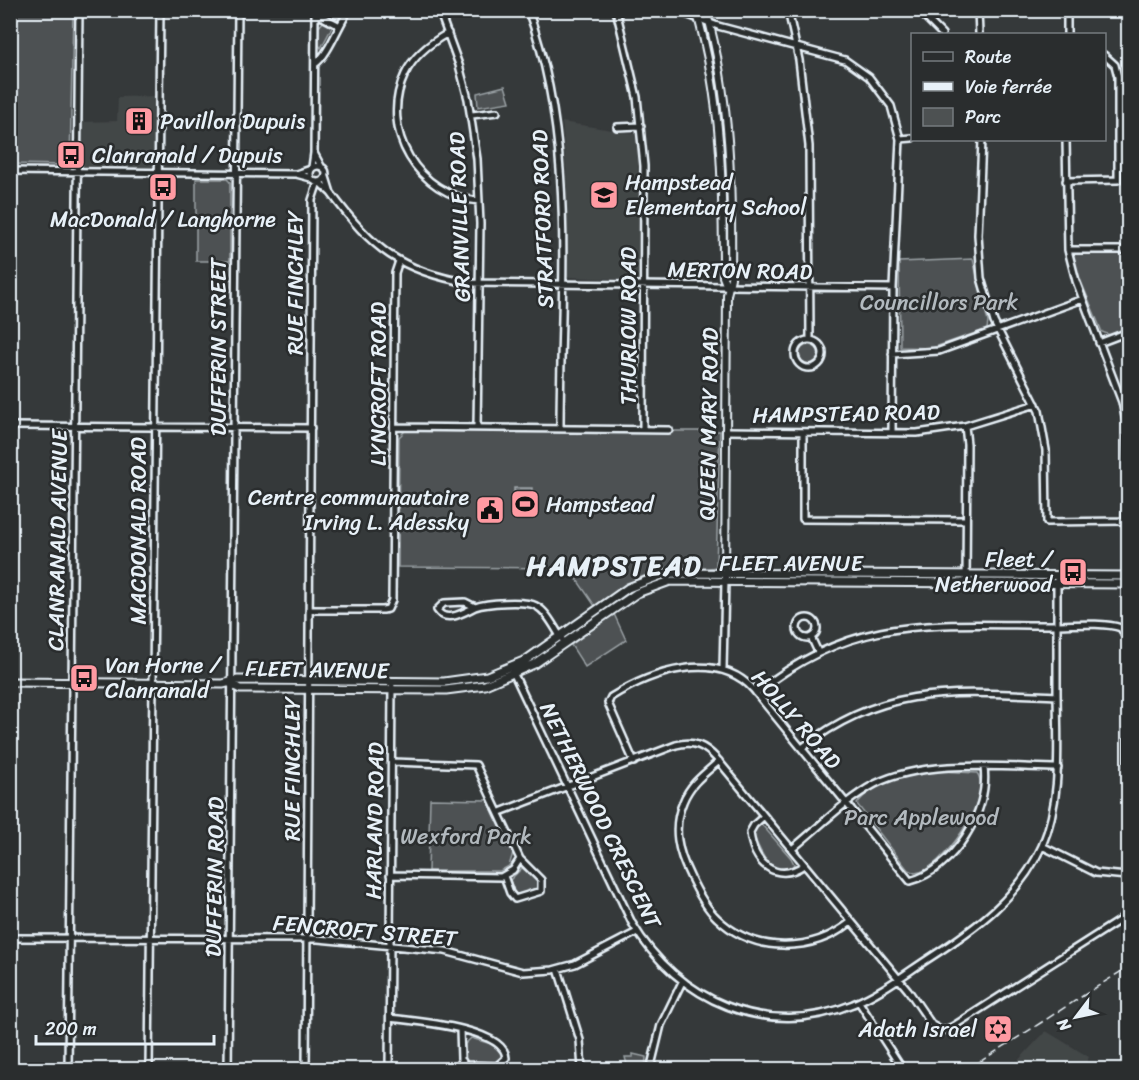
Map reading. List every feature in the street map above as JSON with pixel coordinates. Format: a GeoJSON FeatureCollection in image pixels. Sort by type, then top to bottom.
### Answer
{"type":"FeatureCollection","features":[{"type":"Feature","properties":{"kind":"main road","name":"FLEET AVENUE"},"geometry":{"type":"LineString","coordinates":[[10,682],[231,684],[238,680],[309,685],[392,686],[462,681],[512,672],[562,639],[628,588],[667,573],[725,577],[966,579],[1128,576]]}},
{"type":"Feature","properties":{"kind":"main road","name":"FLEET AVENUE"},"geometry":{"type":"LineString","coordinates":[[966,579],[1057,585],[1128,584]]}},
{"type":"Feature","properties":{"kind":"street","name":"CLANRANALD AVENUE"},"geometry":{"type":"LineString","coordinates":[[68,1070],[79,10]]}},
{"type":"Feature","properties":{"kind":"street","name":"MACDONALD ROAD"},"geometry":{"type":"LineString","coordinates":[[149,1070],[159,10]]}},
{"type":"Feature","properties":{"kind":"street","name":"DUFFERIN STREET"},"geometry":{"type":"LineString","coordinates":[[231,684],[237,10]]}},
{"type":"Feature","properties":{"kind":"street"},"geometry":{"type":"LineString","coordinates":[[315,64],[321,60],[338,25],[349,10]]}},
{"type":"Feature","properties":{"kind":"street","name":"GRANVILLE ROAD"},"geometry":{"type":"LineString","coordinates":[[439,10],[472,115],[479,201],[477,428]]}},
{"type":"Feature","properties":{"kind":"street","name":"STRATFORD ROAD"},"geometry":{"type":"LineString","coordinates":[[528,10],[549,81],[558,135],[562,189],[560,429]]}},
{"type":"Feature","properties":{"kind":"street","name":"THURLOW ROAD"},"geometry":{"type":"LineString","coordinates":[[616,10],[631,68],[641,126],[645,176],[643,430]]}},
{"type":"Feature","properties":{"kind":"street"},"geometry":{"type":"LineString","coordinates":[[675,10],[710,24],[835,57],[862,71],[888,99],[900,139],[893,288],[892,433]]}},
{"type":"Feature","properties":{"kind":"street","name":"QUEEN MARY ROAD"},"geometry":{"type":"LineString","coordinates":[[696,10],[714,88],[722,147],[723,277],[727,287],[723,669]]}},
{"type":"Feature","properties":{"kind":"street","name":"QUEEN MARY ROAD"},"geometry":{"type":"LineString","coordinates":[[706,10],[722,80],[730,147],[732,278],[727,287]]}},
{"type":"Feature","properties":{"kind":"street"},"geometry":{"type":"LineString","coordinates":[[788,10],[796,47],[809,146],[810,340]]}},
{"type":"Feature","properties":{"kind":"street"},"geometry":{"type":"LineString","coordinates":[[918,10],[941,33]]}},
{"type":"Feature","properties":{"kind":"street"},"geometry":{"type":"LineString","coordinates":[[978,10],[979,33]]}},
{"type":"Feature","properties":{"kind":"street"},"geometry":{"type":"LineString","coordinates":[[1066,10],[1066,33]]}},
{"type":"Feature","properties":{"kind":"street"},"geometry":{"type":"LineString","coordinates":[[310,178],[314,153],[315,12],[338,25]]}},
{"type":"Feature","properties":{"kind":"street"},"geometry":{"type":"LineString","coordinates":[[448,33],[422,51],[405,74],[397,102],[398,129],[408,157],[424,177],[452,196],[479,201]]}},
{"type":"Feature","properties":{"kind":"street"},"geometry":{"type":"LineString","coordinates":[[1066,181],[1118,180],[1118,77],[1115,65],[1106,57]]}},
{"type":"Feature","properties":{"kind":"street"},"geometry":{"type":"LineString","coordinates":[[472,115],[497,112]]}},
{"type":"Feature","properties":{"kind":"street"},"geometry":{"type":"LineString","coordinates":[[617,127],[641,126]]}},
{"type":"Feature","properties":{"kind":"street"},"geometry":{"type":"LineString","coordinates":[[900,139],[911,138]]}},
{"type":"Feature","properties":{"kind":"street"},"geometry":{"type":"LineString","coordinates":[[982,141],[979,259],[987,299],[998,331],[1036,404],[1046,450],[1047,522],[1125,521],[1128,476],[1126,427],[1122,402],[1083,299],[1068,250],[1066,141]]}},
{"type":"Feature","properties":{"kind":"street"},"geometry":{"type":"LineString","coordinates":[[722,147],[730,147]]}},
{"type":"Feature","properties":{"kind":"street"},"geometry":{"type":"LineString","coordinates":[[314,153],[325,169],[331,193]]}},
{"type":"Feature","properties":{"kind":"street"},"geometry":{"type":"LineString","coordinates":[[296,174],[321,166]]}},
{"type":"Feature","properties":{"kind":"street"},"geometry":{"type":"LineString","coordinates":[[10,171],[296,174],[319,182],[331,193]]}},
{"type":"Feature","properties":{"kind":"street"},"geometry":{"type":"LineString","coordinates":[[319,182],[326,177]]}},
{"type":"Feature","properties":{"kind":"street","name":"RUE FINCHLEY"},"geometry":{"type":"LineString","coordinates":[[306,1070],[312,200],[319,182]]}},
{"type":"Feature","properties":{"kind":"street","name":"MERTON ROAD"},"geometry":{"type":"LineString","coordinates":[[331,193],[364,236],[399,261],[438,278],[478,284],[893,288]]}},
{"type":"Feature","properties":{"kind":"street"},"geometry":{"type":"LineString","coordinates":[[1068,250],[1128,250],[1128,257]]}},
{"type":"Feature","properties":{"kind":"street","name":"LYNCROFT ROAD"},"geometry":{"type":"LineString","coordinates":[[310,610],[383,610],[391,605],[395,273],[399,261]]}},
{"type":"Feature","properties":{"kind":"street"},"geometry":{"type":"LineString","coordinates":[[892,354],[939,351],[1083,299]]}},
{"type":"Feature","properties":{"kind":"street"},"geometry":{"type":"LineString","coordinates":[[1100,343],[1128,332]]}},
{"type":"Feature","properties":{"kind":"street"},"geometry":{"type":"LineString","coordinates":[[810,340],[818,344],[823,356],[819,364],[811,368],[799,363],[796,354],[798,346],[810,340]]}},
{"type":"Feature","properties":{"kind":"street","name":"HAMPSTEAD ROAD"},"geometry":{"type":"LineString","coordinates":[[726,432],[892,433],[965,426],[1036,404]]}},
{"type":"Feature","properties":{"kind":"street"},"geometry":{"type":"LineString","coordinates":[[10,426],[311,428]]}},
{"type":"Feature","properties":{"kind":"street"},"geometry":{"type":"LineString","coordinates":[[965,426],[967,444],[966,579]]}},
{"type":"Feature","properties":{"kind":"street"},"geometry":{"type":"LineString","coordinates":[[394,428],[669,430]]}},
{"type":"Feature","properties":{"kind":"street"},"geometry":{"type":"LineString","coordinates":[[803,432],[803,519],[966,520]]}},
{"type":"Feature","properties":{"kind":"street","name":"NETHERWOOD CRESCENT"},"geometry":{"type":"LineString","coordinates":[[512,672],[637,932],[657,959],[682,982],[715,1002],[765,1017],[808,1017],[859,1002],[986,920],[1021,882],[1042,846],[1053,811],[1058,768],[1058,576]]}},
{"type":"Feature","properties":{"kind":"street"},"geometry":{"type":"LineString","coordinates":[[475,607],[465,602],[444,603],[437,610],[446,616],[465,615],[475,607],[492,604],[535,605],[544,613],[562,639]]}},
{"type":"Feature","properties":{"kind":"street"},"geometry":{"type":"LineString","coordinates":[[500,812],[688,743],[704,747],[719,761],[898,978],[932,1025],[942,1031],[1120,920],[1127,907],[1128,637],[1118,627],[911,626],[870,633],[818,652],[784,672],[756,693]]}},
{"type":"Feature","properties":{"kind":"street"},"geometry":{"type":"LineString","coordinates":[[811,637],[818,652]]}},
{"type":"Feature","properties":{"kind":"street","name":"HOLLY ROAD"},"geometry":{"type":"LineString","coordinates":[[634,762],[609,707],[611,697],[666,671],[723,669],[743,679],[756,693],[910,881],[918,879],[949,856],[970,827],[984,786],[984,768]]}},
{"type":"Feature","properties":{"kind":"street","name":"DUFFERIN ROAD"},"geometry":{"type":"LineString","coordinates":[[228,1070],[231,684]]}},
{"type":"Feature","properties":{"kind":"street","name":"HARLAND ROAD"},"geometry":{"type":"LineString","coordinates":[[389,1070],[392,686]]}},
{"type":"Feature","properties":{"kind":"street"},"geometry":{"type":"LineString","coordinates":[[802,748],[836,722],[890,701],[929,695],[1058,696]]}},
{"type":"Feature","properties":{"kind":"street"},"geometry":{"type":"LineString","coordinates":[[719,761],[690,789],[680,809],[676,831],[680,854],[710,910],[740,935],[781,946],[797,946],[817,940],[851,922]]}},
{"type":"Feature","properties":{"kind":"street"},"geometry":{"type":"LineString","coordinates":[[392,762],[476,765],[500,812],[520,859],[541,880],[541,891],[515,898],[510,893],[504,876]]}},
{"type":"Feature","properties":{"kind":"street"},"geometry":{"type":"LineString","coordinates":[[792,849],[875,784],[903,772],[939,767],[1058,768]]}},
{"type":"Feature","properties":{"kind":"street"},"geometry":{"type":"LineString","coordinates":[[764,816],[750,832],[766,866],[782,874],[793,872],[804,865]]}},
{"type":"Feature","properties":{"kind":"street"},"geometry":{"type":"LineString","coordinates":[[1042,846],[1096,873],[1127,876]]}},
{"type":"Feature","properties":{"kind":"street"},"geometry":{"type":"LineString","coordinates":[[390,875],[504,876],[513,870],[520,859]]}},
{"type":"Feature","properties":{"kind":"street","name":"FENCROFT STREET"},"geometry":{"type":"LineString","coordinates":[[10,938],[307,939],[462,954],[523,972],[558,969],[582,961],[637,932]]}},
{"type":"Feature","properties":{"kind":"street"},"geometry":{"type":"LineString","coordinates":[[558,969],[580,1040],[582,1070]]}},
{"type":"Feature","properties":{"kind":"street"},"geometry":{"type":"LineString","coordinates":[[651,1070],[661,1025],[682,982]]}},
{"type":"Feature","properties":{"kind":"street"},"geometry":{"type":"LineString","coordinates":[[859,1002],[903,1070]]}},
{"type":"Feature","properties":{"kind":"street"},"geometry":{"type":"LineString","coordinates":[[390,1018],[437,1023],[460,1030],[500,1043],[506,1058],[496,1066],[465,1065],[461,1059],[460,1030]]}},
{"type":"Feature","properties":{"kind":"shaded area"},"geometry":{"type":"Polygon","coordinates":[[[159,96],[158,173],[77,171],[78,122],[117,121],[118,97],[159,96]]]}},
{"type":"Feature","properties":{"kind":"shaded area","name":"Hampstead Elementary School"},"geometry":{"type":"Polygon","coordinates":[[[562,122],[637,134],[640,273],[637,280],[567,277],[567,181],[562,122]]]}},
{"type":"Feature","properties":{"kind":"shaded area","name":"Hampstead"},"geometry":{"type":"Polygon","coordinates":[[[514,488],[532,488],[532,511],[519,510],[519,498],[514,497],[514,488]]]}},
{"type":"Feature","properties":{"kind":"shaded area"},"geometry":{"type":"Polygon","coordinates":[[[1046,1031],[1089,1057],[1083,1069],[1010,1069],[1046,1031]]]}},
{"type":"Feature","properties":{"kind":"green space"},"geometry":{"type":"Polygon","coordinates":[[[11,10],[73,11],[70,163],[67,165],[11,164],[11,10]]]}},
{"type":"Feature","properties":{"kind":"green space"},"geometry":{"type":"Polygon","coordinates":[[[323,22],[332,27],[321,48],[319,27],[323,22]]]}},
{"type":"Feature","properties":{"kind":"green space"},"geometry":{"type":"Polygon","coordinates":[[[505,86],[510,102],[478,107],[477,93],[505,86]]]}},
{"type":"Feature","properties":{"kind":"green space"},"geometry":{"type":"Polygon","coordinates":[[[196,179],[227,179],[230,182],[230,261],[196,261],[196,179]]]}},
{"type":"Feature","properties":{"kind":"green space"},"geometry":{"type":"Polygon","coordinates":[[[1068,250],[1128,250],[1128,331],[1110,335],[1102,332],[1068,250]]]}},
{"type":"Feature","properties":{"kind":"green space","name":"Councillors Park"},"geometry":{"type":"Polygon","coordinates":[[[973,259],[988,322],[987,329],[932,348],[900,347],[899,262],[973,259]]]}},
{"type":"Feature","properties":{"kind":"green space"},"geometry":{"type":"Polygon","coordinates":[[[809,345],[816,348],[819,355],[816,362],[809,365],[802,362],[799,355],[802,348],[809,345]]]}},
{"type":"Feature","properties":{"kind":"green space"},"geometry":{"type":"Polygon","coordinates":[[[405,431],[668,433],[669,431],[720,431],[716,567],[674,568],[652,573],[632,582],[595,606],[569,568],[398,567],[399,437],[405,431]]]}},
{"type":"Feature","properties":{"kind":"green space"},"geometry":{"type":"Polygon","coordinates":[[[614,614],[626,640],[585,667],[571,645],[614,614]]]}},
{"type":"Feature","properties":{"kind":"green space","name":"Parc Applewood"},"geometry":{"type":"Polygon","coordinates":[[[939,771],[977,773],[980,784],[978,798],[972,814],[951,847],[926,869],[915,873],[908,870],[857,804],[873,789],[883,784],[905,776],[939,771]]]}},
{"type":"Feature","properties":{"kind":"green space","name":"Wexford Park"},"geometry":{"type":"Polygon","coordinates":[[[430,799],[487,800],[513,853],[509,866],[500,871],[428,871],[430,799]]]}},
{"type":"Feature","properties":{"kind":"green space"},"geometry":{"type":"Polygon","coordinates":[[[762,825],[791,858],[794,864],[791,869],[776,868],[762,854],[753,834],[757,826],[762,825]]]}},
{"type":"Feature","properties":{"kind":"green space"},"geometry":{"type":"Polygon","coordinates":[[[522,868],[537,880],[539,887],[518,895],[514,892],[510,880],[522,868]]]}},
{"type":"Feature","properties":{"kind":"green space"},"geometry":{"type":"Polygon","coordinates":[[[471,1038],[498,1046],[502,1051],[501,1059],[496,1062],[466,1062],[465,1044],[471,1038]]]}},
{"type":"Feature","properties":{"kind":"green space"},"geometry":{"type":"Polygon","coordinates":[[[633,1054],[646,1057],[645,1069],[628,1069],[625,1057],[633,1057],[633,1054]]]}},
{"type":"Feature","properties":{"kind":"railway"},"geometry":{"type":"LineString","coordinates":[[967,1070],[1128,967]]}},
{"type":"Feature","properties":{"kind":"place","name":"Pavillon Dupuis"},"geometry":{"type":"Point","coordinates":[139,121]}},
{"type":"Feature","properties":{"kind":"place","name":"Clanranald / Dupuis"},"geometry":{"type":"Point","coordinates":[71,155]}},
{"type":"Feature","properties":{"kind":"place","name":"MacDonald / Langhorne"},"geometry":{"type":"Point","coordinates":[163,187]}},
{"type":"Feature","properties":{"kind":"place","name":"Hampstead Elementary School"},"geometry":{"type":"Point","coordinates":[604,195]}},
{"type":"Feature","properties":{"kind":"place","name":"Hampstead"},"geometry":{"type":"Point","coordinates":[525,504]}},
{"type":"Feature","properties":{"kind":"place","name":"Centre communautaire Irving L. Adessky"},"geometry":{"type":"Point","coordinates":[490,510]}},
{"type":"Feature","properties":{"kind":"place","name":"Fleet / Netherwood"},"geometry":{"type":"Point","coordinates":[1073,572]}},
{"type":"Feature","properties":{"kind":"place","name":"Van Horne / Clanranald"},"geometry":{"type":"Point","coordinates":[84,678]}},
{"type":"Feature","properties":{"kind":"place","name":"Adath Israel"},"geometry":{"type":"Point","coordinates":[998,1029]}},
{"type":"Feature","properties":{"kind":"district","name":"HAMPSTEAD"},"geometry":{"type":"Point","coordinates":[614,565]}}]}
